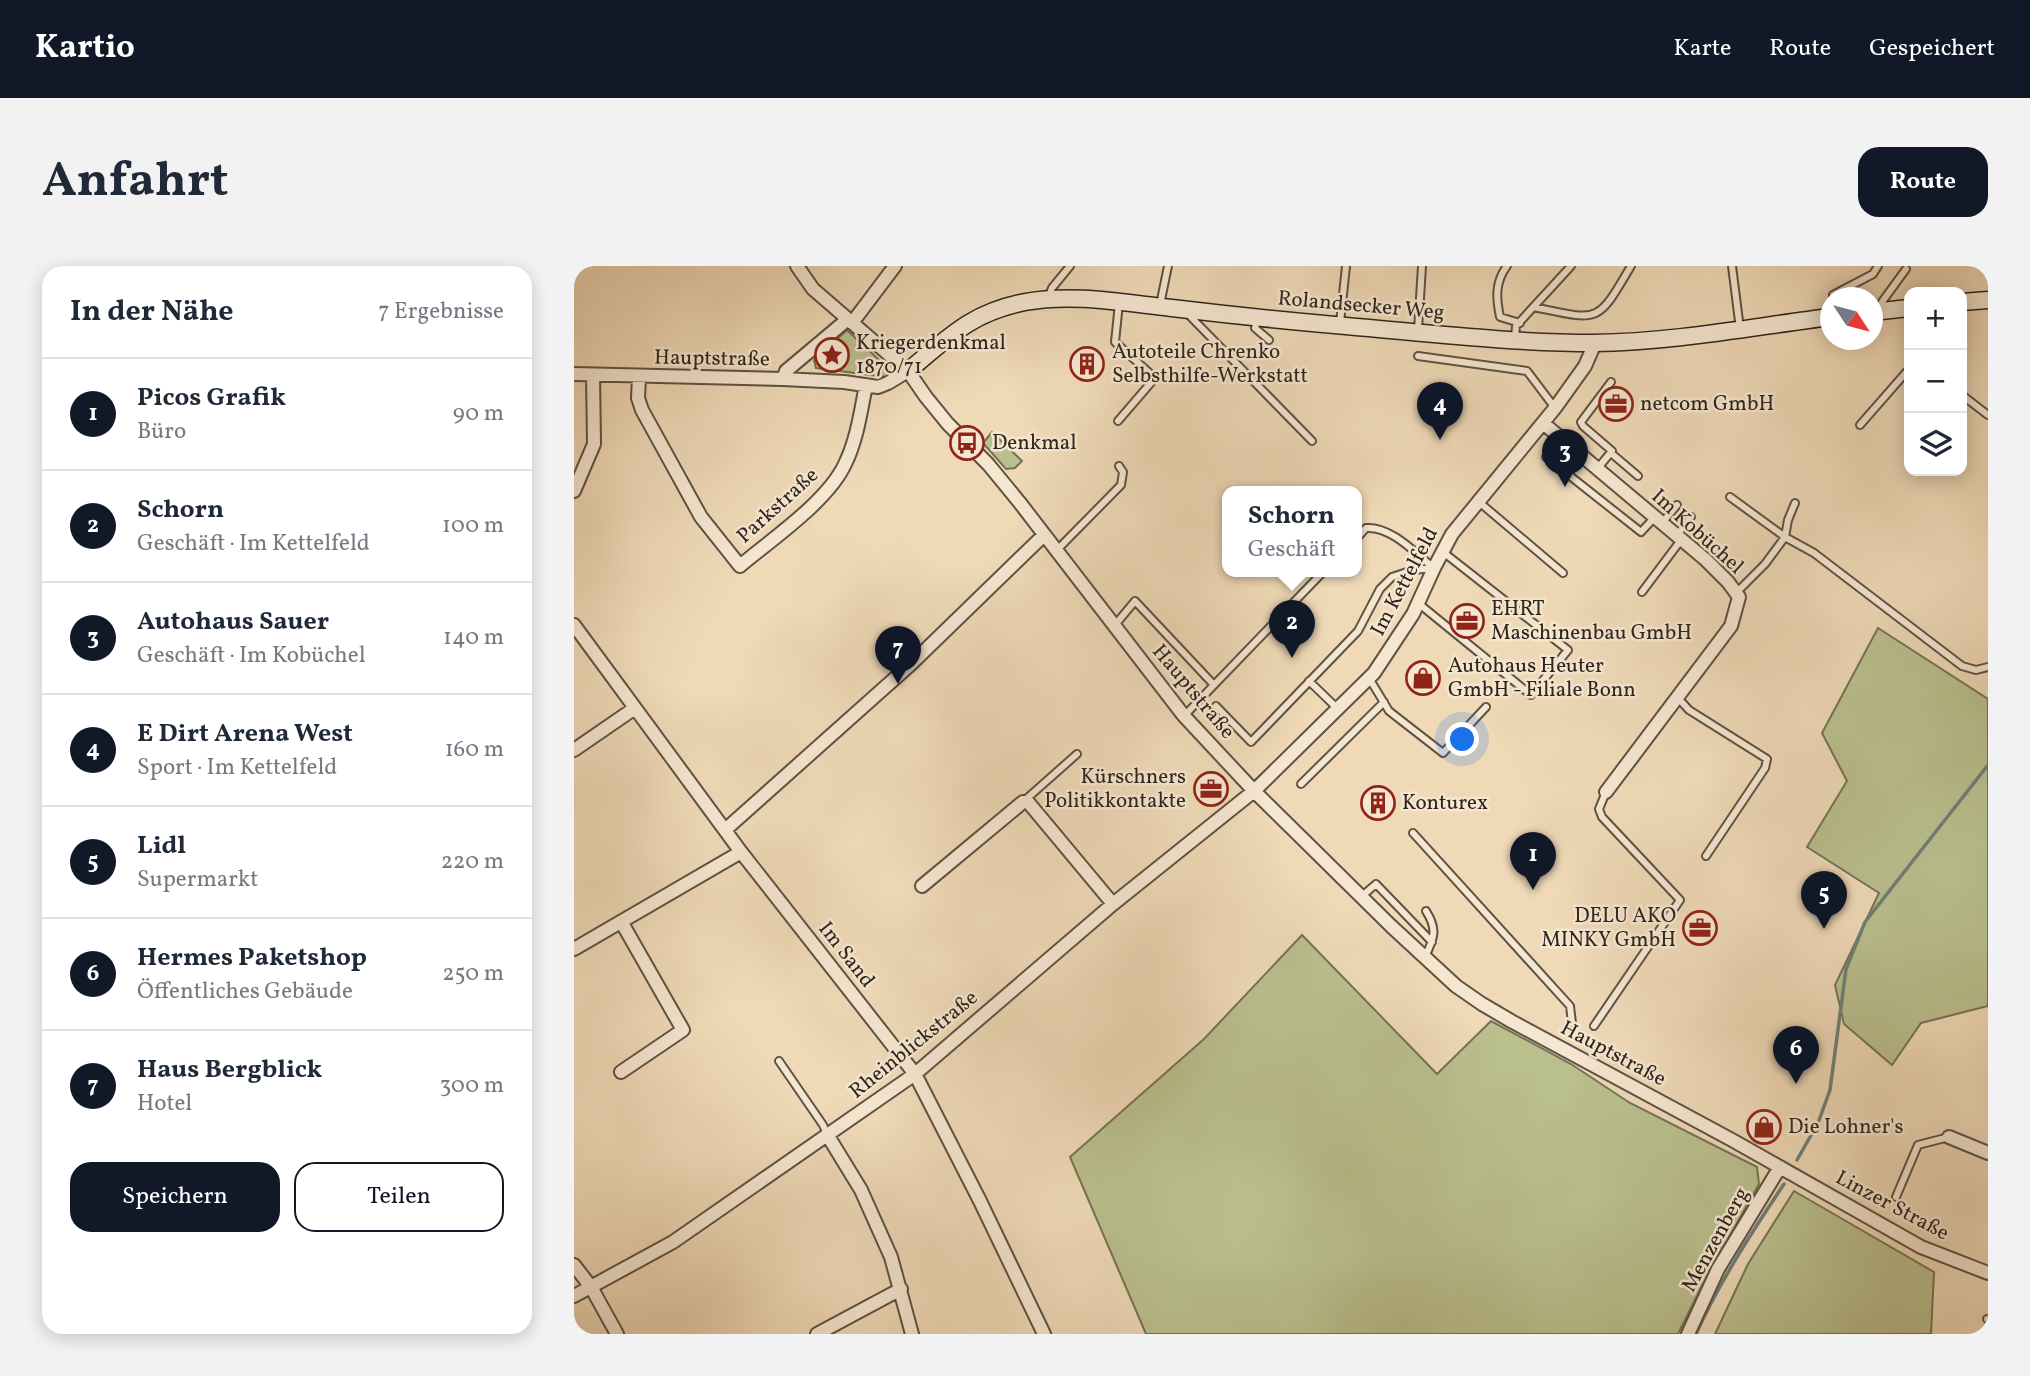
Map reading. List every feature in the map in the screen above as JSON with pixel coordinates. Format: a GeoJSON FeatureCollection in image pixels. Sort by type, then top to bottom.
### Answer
{"type":"FeatureCollection","features":[{"type":"Feature","properties":{"kind":"street"},"geometry":{"type":"LineString","coordinates":[[797,266],[813,289],[908,371]]}},
{"type":"Feature","properties":{"kind":"street"},"geometry":{"type":"LineString","coordinates":[[783,379],[786,371],[850,321],[895,266]]}},
{"type":"Feature","properties":{"kind":"street","name":"Rolandsecker Weg"},"geometry":{"type":"LineString","coordinates":[[908,371],[978,316],[1027,302],[1066,298],[1418,332],[1595,343],[1646,340],[1820,318]]}},
{"type":"Feature","properties":{"kind":"street"},"geometry":{"type":"LineString","coordinates":[[1967,302],[1988,300]]}},
{"type":"Feature","properties":{"kind":"street"},"geometry":{"type":"LineString","coordinates":[[1883,310],[1904,308]]}},
{"type":"Feature","properties":{"kind":"street","name":"Im Kettelfeld"},"geometry":{"type":"LineString","coordinates":[[1254,790],[1338,709],[1394,646],[1452,534],[1555,408],[1585,366],[1595,343]]}},
{"type":"Feature","properties":{"kind":"street","name":"Hauptstraße"},"geometry":{"type":"LineString","coordinates":[[574,374],[783,379],[878,387],[908,371],[926,397],[1005,484],[1184,716],[1361,897],[1456,986],[1482,1004],[1780,1167]]}},
{"type":"Feature","properties":{"kind":"street"},"geometry":{"type":"LineString","coordinates":[[574,491],[594,444],[593,375]]}},
{"type":"Feature","properties":{"kind":"street","name":"Parkstraße"},"geometry":{"type":"LineString","coordinates":[[639,377],[638,398],[642,410],[679,480],[701,517],[740,566],[818,500],[834,482],[846,464],[866,385]]}},
{"type":"Feature","properties":{"kind":"street","name":"Im Kobüchel"},"geometry":{"type":"LineString","coordinates":[[1543,423],[1679,538],[1728,582],[1739,597],[1731,626],[1606,792]]}},
{"type":"Feature","properties":{"kind":"street"},"geometry":{"type":"LineString","coordinates":[[725,830],[911,664],[1044,536]]}},
{"type":"Feature","properties":{"kind":"street","name":"Im Sand"},"geometry":{"type":"LineString","coordinates":[[574,625],[741,852],[915,1074],[1044,1334]]}},
{"type":"Feature","properties":{"kind":"street"},"geometry":{"type":"LineString","coordinates":[[574,750],[635,708]]}},
{"type":"Feature","properties":{"kind":"street","name":"Rheinblickstraße"},"geometry":{"type":"LineString","coordinates":[[574,1296],[673,1242],[915,1074],[1113,904],[1254,790]]}},
{"type":"Feature","properties":{"kind":"street"},"geometry":{"type":"LineString","coordinates":[[922,886],[1023,802],[1028,802],[1113,904]]}},
{"type":"Feature","properties":{"kind":"street"},"geometry":{"type":"LineString","coordinates":[[574,949],[741,852]]}},
{"type":"Feature","properties":{"kind":"street"},"geometry":{"type":"LineString","coordinates":[[621,1072],[683,1030],[622,923]]}},
{"type":"Feature","properties":{"kind":"street"},"geometry":{"type":"LineString","coordinates":[[828,1136],[862,1190],[891,1257],[912,1334]]}},
{"type":"Feature","properties":{"kind":"street"},"geometry":{"type":"LineString","coordinates":[[1949,1137],[1988,1153]]}},
{"type":"Feature","properties":{"kind":"street","name":"Linzer Straße"},"geometry":{"type":"LineString","coordinates":[[1780,1167],[1922,1247],[1988,1273]]}},
{"type":"Feature","properties":{"kind":"street","name":"Menzenberg"},"geometry":{"type":"LineString","coordinates":[[1688,1334],[1718,1269],[1780,1167]]}},
{"type":"Feature","properties":{"kind":"street"},"geometry":{"type":"LineString","coordinates":[[574,1265],[591,1287],[617,1334]]}},
{"type":"Feature","properties":{"kind":"street"},"geometry":{"type":"LineString","coordinates":[[817,1334],[901,1289]]}},
{"type":"Feature","properties":{"kind":"lane"},"geometry":{"type":"LineString","coordinates":[[1048,300],[1052,288],[1070,266]]}},
{"type":"Feature","properties":{"kind":"lane"},"geometry":{"type":"LineString","coordinates":[[1160,307],[1168,266]]}},
{"type":"Feature","properties":{"kind":"lane"},"geometry":{"type":"LineString","coordinates":[[1339,325],[1346,266]]}},
{"type":"Feature","properties":{"kind":"lane"},"geometry":{"type":"LineString","coordinates":[[1418,332],[1422,266]]}},
{"type":"Feature","properties":{"kind":"lane"},"geometry":{"type":"LineString","coordinates":[[1507,266],[1497,287],[1496,301],[1500,317],[1520,323]]}},
{"type":"Feature","properties":{"kind":"lane"},"geometry":{"type":"LineString","coordinates":[[1515,340],[1517,326],[1571,266]]}},
{"type":"Feature","properties":{"kind":"lane"},"geometry":{"type":"LineString","coordinates":[[1534,307],[1575,316],[1594,315],[1607,307],[1631,266]]}},
{"type":"Feature","properties":{"kind":"lane"},"geometry":{"type":"LineString","coordinates":[[1732,266],[1740,329]]}},
{"type":"Feature","properties":{"kind":"lane"},"geometry":{"type":"LineString","coordinates":[[1848,287],[1873,274],[1878,266]]}},
{"type":"Feature","properties":{"kind":"lane"},"geometry":{"type":"LineString","coordinates":[[1883,301],[1906,269]]}},
{"type":"Feature","properties":{"kind":"lane"},"geometry":{"type":"LineString","coordinates":[[1118,421],[1155,378],[1115,342],[1119,302]]}},
{"type":"Feature","properties":{"kind":"lane"},"geometry":{"type":"LineString","coordinates":[[1184,310],[1312,441]]}},
{"type":"Feature","properties":{"kind":"lane"},"geometry":{"type":"LineString","coordinates":[[1257,318],[1255,328],[1269,340]]}},
{"type":"Feature","properties":{"kind":"lane"},"geometry":{"type":"LineString","coordinates":[[1418,356],[1527,371],[1555,408]]}},
{"type":"Feature","properties":{"kind":"lane"},"geometry":{"type":"LineString","coordinates":[[1860,425],[1904,375]]}},
{"type":"Feature","properties":{"kind":"lane"},"geometry":{"type":"LineString","coordinates":[[1611,382],[1581,422],[1612,451],[1611,453],[1638,475]]}},
{"type":"Feature","properties":{"kind":"lane"},"geometry":{"type":"LineString","coordinates":[[1967,399],[1988,415]]}},
{"type":"Feature","properties":{"kind":"lane"},"geometry":{"type":"LineString","coordinates":[[1597,469],[1611,453]]}},
{"type":"Feature","properties":{"kind":"lane"},"geometry":{"type":"LineString","coordinates":[[1546,457],[1641,532],[1676,505]]}},
{"type":"Feature","properties":{"kind":"lane"},"geometry":{"type":"LineString","coordinates":[[1056,551],[1121,485],[1124,472],[1119,466]]}},
{"type":"Feature","properties":{"kind":"lane"},"geometry":{"type":"LineString","coordinates":[[1730,497],[1785,537],[1814,554],[1962,666],[1976,670],[1988,667]]}},
{"type":"Feature","properties":{"kind":"lane"},"geometry":{"type":"LineString","coordinates":[[1479,502],[1563,573]]}},
{"type":"Feature","properties":{"kind":"lane"},"geometry":{"type":"LineString","coordinates":[[1736,593],[1765,564],[1785,537],[1795,503]]}},
{"type":"Feature","properties":{"kind":"lane"},"geometry":{"type":"LineString","coordinates":[[1642,592],[1691,517]]}},
{"type":"Feature","properties":{"kind":"lane"},"geometry":{"type":"LineString","coordinates":[[1362,532],[1366,528],[1376,527],[1386,531],[1434,568]]}},
{"type":"Feature","properties":{"kind":"lane"},"geometry":{"type":"LineString","coordinates":[[1418,603],[1531,695],[1569,650],[1442,551]]}},
{"type":"Feature","properties":{"kind":"lane"},"geometry":{"type":"LineString","coordinates":[[1216,706],[1251,742],[1358,631],[1380,589],[1392,577],[1413,570],[1434,568]]}},
{"type":"Feature","properties":{"kind":"lane"},"geometry":{"type":"LineString","coordinates":[[1184,716],[1318,577]]}},
{"type":"Feature","properties":{"kind":"lane"},"geometry":{"type":"LineString","coordinates":[[1115,625],[1135,601],[1214,685]]}},
{"type":"Feature","properties":{"kind":"lane"},"geometry":{"type":"LineString","coordinates":[[1368,678],[1389,711],[1443,753],[1486,707]]}},
{"type":"Feature","properties":{"kind":"lane"},"geometry":{"type":"LineString","coordinates":[[1309,681],[1338,709]]}},
{"type":"Feature","properties":{"kind":"lane"},"geometry":{"type":"LineString","coordinates":[[1678,698],[1689,710],[1767,759],[1765,768],[1706,856]]}},
{"type":"Feature","properties":{"kind":"lane"},"geometry":{"type":"LineString","coordinates":[[1301,784],[1384,702]]}},
{"type":"Feature","properties":{"kind":"lane"},"geometry":{"type":"LineString","coordinates":[[1023,802],[1077,754]]}},
{"type":"Feature","properties":{"kind":"lane"},"geometry":{"type":"LineString","coordinates":[[1594,1026],[1680,900],[1602,817],[1599,809],[1606,792]]}},
{"type":"Feature","properties":{"kind":"lane"},"geometry":{"type":"LineString","coordinates":[[1413,833],[1570,1006],[1572,1023]]}},
{"type":"Feature","properties":{"kind":"lane"},"geometry":{"type":"LineString","coordinates":[[1361,897],[1376,884],[1432,942]]}},
{"type":"Feature","properties":{"kind":"lane"},"geometry":{"type":"LineString","coordinates":[[1425,957],[1432,942],[1434,928],[1426,911]]}},
{"type":"Feature","properties":{"kind":"lane"},"geometry":{"type":"LineString","coordinates":[[779,1061],[828,1136]]}},
{"type":"Feature","properties":{"kind":"lane"},"geometry":{"type":"LineString","coordinates":[[1896,1197],[1918,1146],[1949,1137]]}},
{"type":"Feature","properties":{"kind":"green space"},"geometry":{"type":"Polygon","coordinates":[[[847,330],[891,371],[886,377],[816,368],[814,360],[847,330]]]}},
{"type":"Feature","properties":{"kind":"green space"},"geometry":{"type":"Polygon","coordinates":[[[992,432],[1022,461],[1015,468],[1006,469],[983,443],[992,432]]]}},
{"type":"Feature","properties":{"kind":"green space"},"geometry":{"type":"Polygon","coordinates":[[[1878,628],[1988,699],[1988,1006],[1921,1023],[1892,1065],[1844,1024],[1835,985],[1879,893],[1807,847],[1847,781],[1822,733],[1878,628]]]}},
{"type":"Feature","properties":{"kind":"green space"},"geometry":{"type":"Polygon","coordinates":[[[1302,935],[1437,1074],[1491,1021],[1571,1064],[1630,1103],[1757,1167],[1759,1184],[1678,1334],[1146,1334],[1070,1157],[1204,1039],[1302,935]]]}},
{"type":"Feature","properties":{"kind":"green space"},"geometry":{"type":"Polygon","coordinates":[[[1794,1191],[1934,1272],[1931,1334],[1715,1334],[1748,1264],[1794,1191]]]}},
{"type":"Feature","properties":{"kind":"waterway"},"geometry":{"type":"LineString","coordinates":[[1797,1160],[1818,1123],[1830,1090],[1846,969],[1865,922],[1988,765]]}},
{"type":"Feature","properties":{"kind":"waterway"},"geometry":{"type":"LineString","coordinates":[[1696,1334],[1726,1276],[1784,1184]]}},
{"type":"Feature","properties":{"kind":"place","name":"Kriegerdenkmal 1870/71"},"geometry":{"type":"Point","coordinates":[832,355]}},
{"type":"Feature","properties":{"kind":"place","name":"Autoteile Chrenko Selbsthilfe-Werkstatt"},"geometry":{"type":"Point","coordinates":[1087,364]}},
{"type":"Feature","properties":{"kind":"place","name":"netcom GmbH"},"geometry":{"type":"Point","coordinates":[1616,404]}},
{"type":"Feature","properties":{"kind":"place","name":"E Dirt Arena West"},"geometry":{"type":"Point","coordinates":[1440,440]}},
{"type":"Feature","properties":{"kind":"place","name":"Denkmal"},"geometry":{"type":"Point","coordinates":[967,443]}},
{"type":"Feature","properties":{"kind":"place","name":"Autohaus Sauer"},"geometry":{"type":"Point","coordinates":[1565,487]}},
{"type":"Feature","properties":{"kind":"place","name":"EHRT Maschinenbau GmbH"},"geometry":{"type":"Point","coordinates":[1467,621]}},
{"type":"Feature","properties":{"kind":"place","name":"Schorn"},"geometry":{"type":"Point","coordinates":[1292,658]}},
{"type":"Feature","properties":{"kind":"place","name":"Autohaus Heuter GmbH - Filiale Bonn"},"geometry":{"type":"Point","coordinates":[1423,678]}},
{"type":"Feature","properties":{"kind":"place","name":"Haus Bergblick"},"geometry":{"type":"Point","coordinates":[898,684]}},
{"type":"Feature","properties":{"kind":"place","name":"Kürschners Politikkontakte"},"geometry":{"type":"Point","coordinates":[1211,789]}},
{"type":"Feature","properties":{"kind":"place","name":"Konturex"},"geometry":{"type":"Point","coordinates":[1378,803]}},
{"type":"Feature","properties":{"kind":"place","name":"Picos Grafik"},"geometry":{"type":"Point","coordinates":[1533,890]}},
{"type":"Feature","properties":{"kind":"place","name":"DELU AKO MINKY GmbH"},"geometry":{"type":"Point","coordinates":[1700,928]}},
{"type":"Feature","properties":{"kind":"place","name":"Lidl"},"geometry":{"type":"Point","coordinates":[1824,929]}},
{"type":"Feature","properties":{"kind":"place","name":"Hermes Paketshop"},"geometry":{"type":"Point","coordinates":[1796,1084]}},
{"type":"Feature","properties":{"kind":"place","name":"Die Lohner's"},"geometry":{"type":"Point","coordinates":[1764,1127]}}]}
